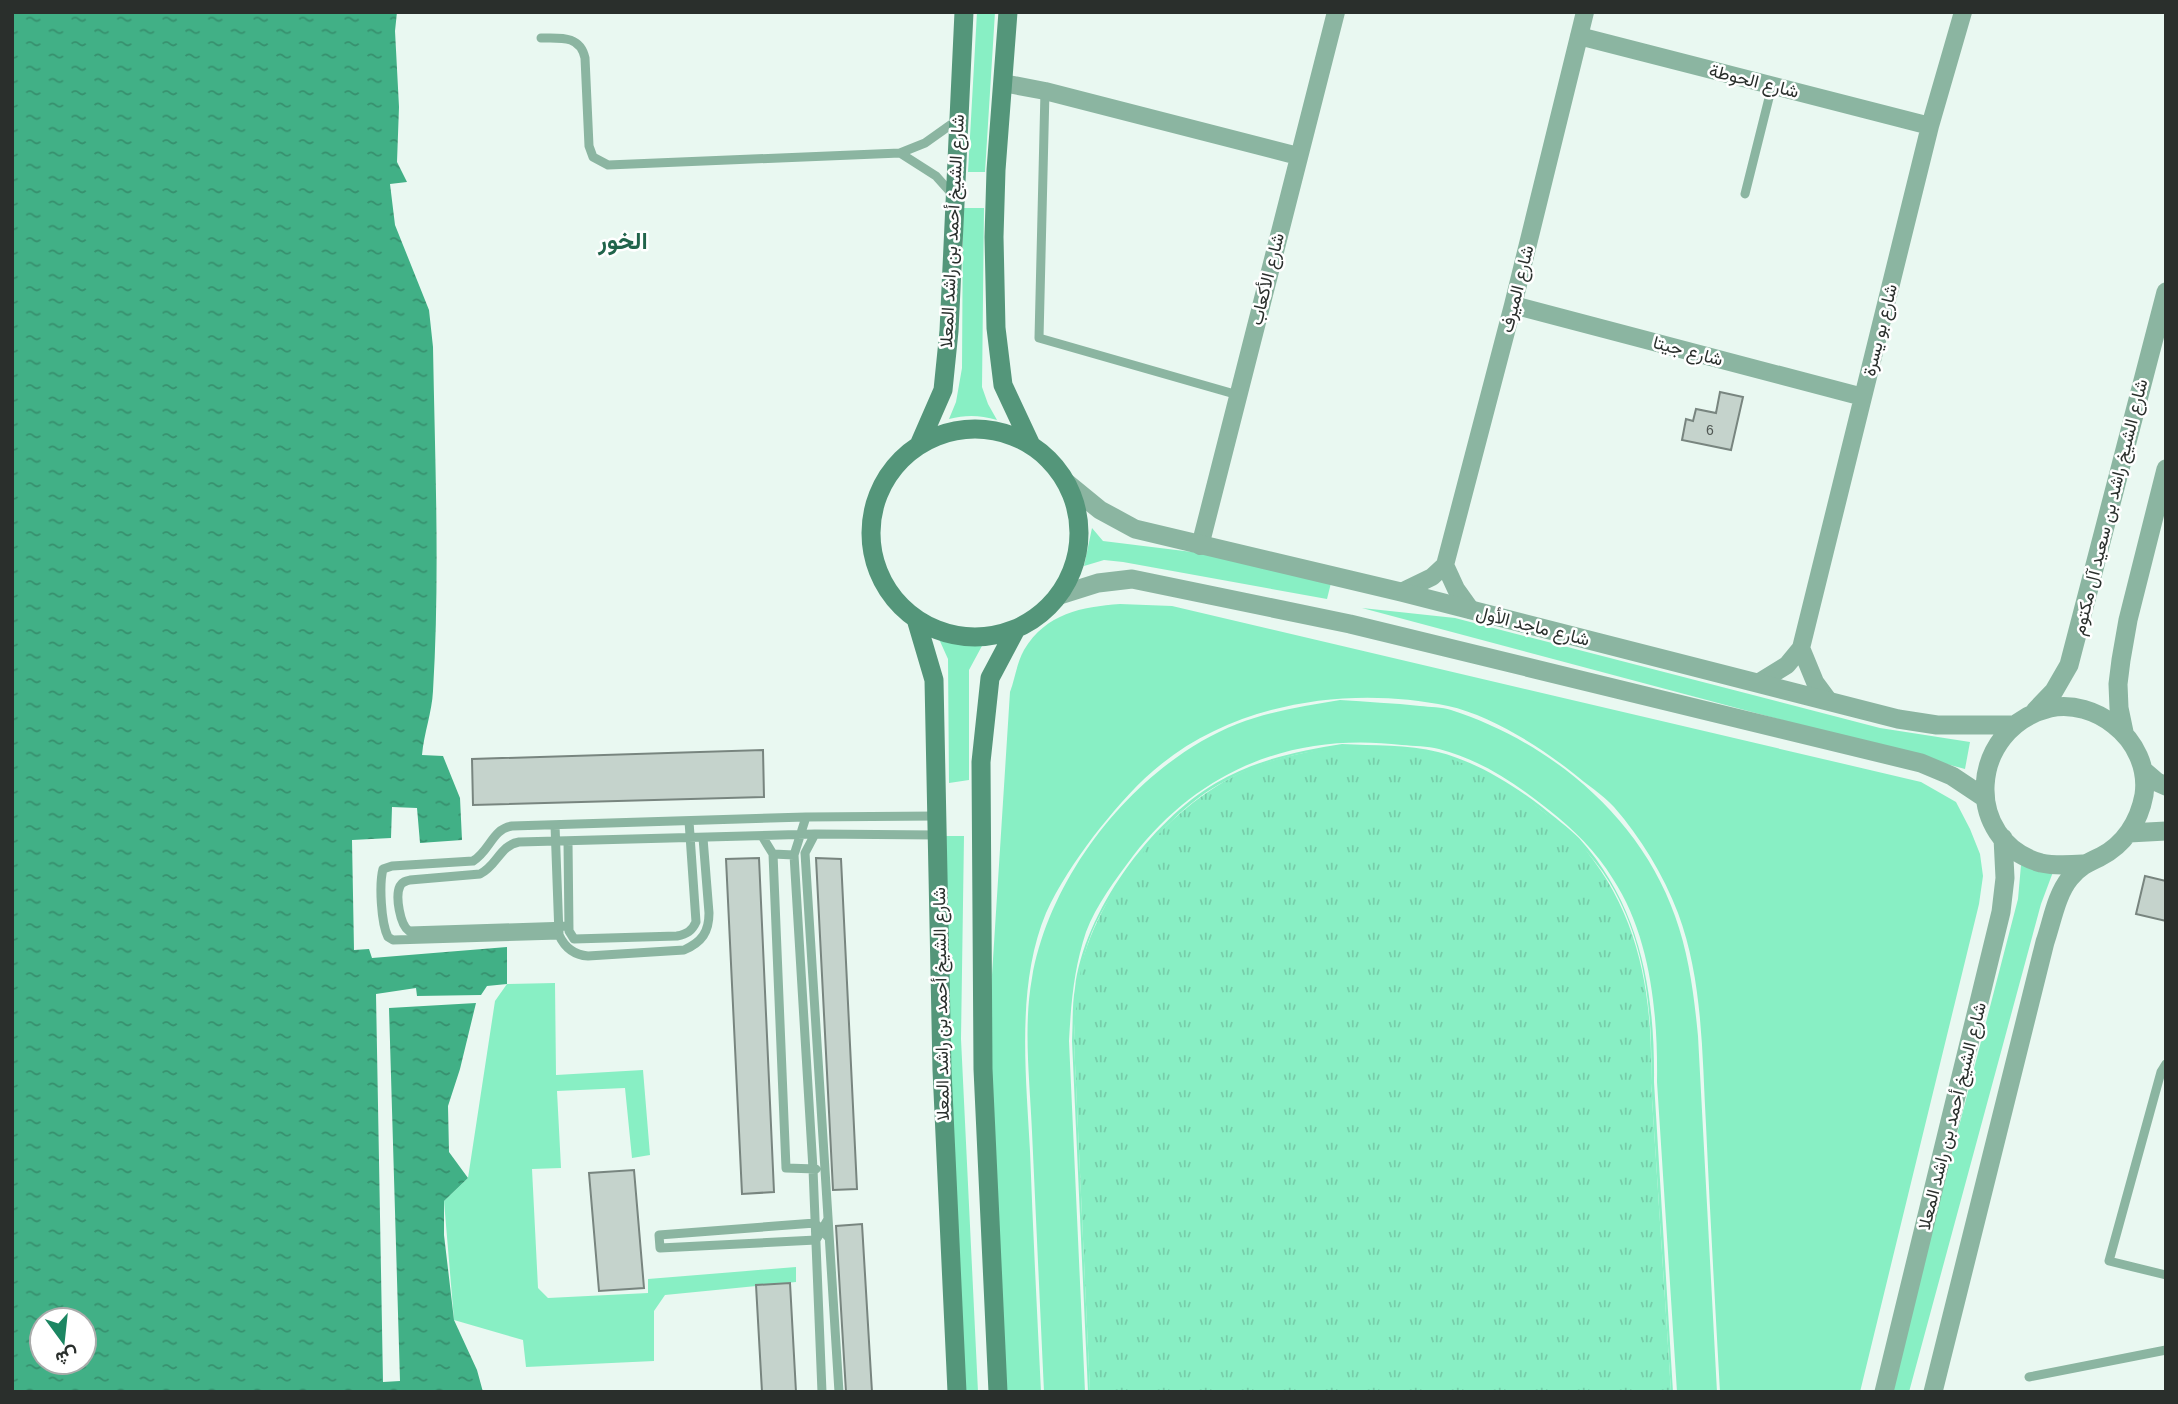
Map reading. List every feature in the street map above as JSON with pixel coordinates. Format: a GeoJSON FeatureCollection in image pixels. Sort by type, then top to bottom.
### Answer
{"type":"FeatureCollection","features":[{"type":"Feature","properties":{"kind":"main road","name":"شارع الشيخ أحمد بن راشد المعلا"},"geometry":{"type":"LineString","coordinates":[[919,445],[943,390],[949,331],[964,12]]}},
{"type":"Feature","properties":{"kind":"main road"},"geometry":{"type":"LineString","coordinates":[[1008,12],[994,211],[996,328],[1003,385],[1031,445]]}},
{"type":"Feature","properties":{"kind":"main road"},"geometry":{"type":"LineString","coordinates":[[955,430],[995,430],[1031,445],[1046,455],[1068,482],[1079,520],[1077,559],[1060,594],[1048,609],[1016,629],[982,637],[947,634],[916,619],[891,596],[875,565],[870,532],[876,498],[893,468],[919,445],[955,430]]}},
{"type":"Feature","properties":{"kind":"main road","name":"شارع الشيخ أحمد بن راشد المعلا"},"geometry":{"type":"LineString","coordinates":[[916,619],[934,680],[942,1070],[957,1392]]}},
{"type":"Feature","properties":{"kind":"main road"},"geometry":{"type":"LineString","coordinates":[[998,1392],[983,1069],[981,762],[990,678],[1016,629]]}},
{"type":"Feature","properties":{"kind":"street","name":"شارع الأكعاب"},"geometry":{"type":"LineString","coordinates":[[1200,546],[1336,12]]}},
{"type":"Feature","properties":{"kind":"street","name":"شارع الميرف"},"geometry":{"type":"LineString","coordinates":[[1445,565],[1513,305],[1585,12]]}},
{"type":"Feature","properties":{"kind":"street","name":"شارع بو يسرة"},"geometry":{"type":"LineString","coordinates":[[1801,648],[1930,127],[1963,12]]}},
{"type":"Feature","properties":{"kind":"street","name":"شارع الحوطة"},"geometry":{"type":"LineString","coordinates":[[1579,36],[1930,127]]}},
{"type":"Feature","properties":{"kind":"street"},"geometry":{"type":"LineString","coordinates":[[1003,82],[1298,156]]}},
{"type":"Feature","properties":{"kind":"street","name":"شارع الشيخ راشد بن سعيد آل مكتوم"},"geometry":{"type":"LineString","coordinates":[[2034,712],[2054,691],[2069,666],[2166,292]]}},
{"type":"Feature","properties":{"kind":"street","name":"شارع جيتا"},"geometry":{"type":"LineString","coordinates":[[1513,305],[1863,397]]}},
{"type":"Feature","properties":{"kind":"street"},"geometry":{"type":"LineString","coordinates":[[2124,733],[2118,684],[2121,660],[2128,620],[2166,469]]}},
{"type":"Feature","properties":{"kind":"street","name":"شارع ماجد الأول"},"geometry":{"type":"LineString","coordinates":[[1068,482],[1100,510],[1135,528],[1200,546],[1401,592],[1898,719],[1937,725],[2013,725]]}},
{"type":"Feature","properties":{"kind":"street"},"geometry":{"type":"LineString","coordinates":[[1401,592],[1432,577],[1445,565],[1456,589],[1471,610]]}},
{"type":"Feature","properties":{"kind":"street"},"geometry":{"type":"LineString","coordinates":[[1060,594],[1098,583],[1132,579],[1350,624],[1920,763],[1952,776],[1985,798]]}},
{"type":"Feature","properties":{"kind":"street"},"geometry":{"type":"LineString","coordinates":[[1758,683],[1787,665],[1801,648],[1815,682],[1829,701]]}},
{"type":"Feature","properties":{"kind":"street"},"geometry":{"type":"LineString","coordinates":[[2058,706],[2082,708],[2105,717],[2124,733],[2136,750],[2143,770],[2144,792],[2140,813],[2129,833],[2116,847],[2101,857],[2083,864],[2061,866],[2040,862],[2020,853],[2003,838],[1991,820],[1985,798],[1986,771],[1995,746],[2013,725],[2034,712],[2058,706]]}},
{"type":"Feature","properties":{"kind":"street"},"geometry":{"type":"LineString","coordinates":[[2143,770],[2166,786]]}},
{"type":"Feature","properties":{"kind":"street"},"geometry":{"type":"LineString","coordinates":[[2129,833],[2166,831]]}},
{"type":"Feature","properties":{"kind":"street","name":"شارع الشيخ أحمد بن راشد المعلا"},"geometry":{"type":"LineString","coordinates":[[1884,1392],[2001,912],[2005,878],[2003,838]]}},
{"type":"Feature","properties":{"kind":"street"},"geometry":{"type":"LineString","coordinates":[[1933,1392],[2045,942],[2058,900],[2068,880],[2083,864]]}},
{"type":"Feature","properties":{"kind":"lane"},"geometry":{"type":"LineString","coordinates":[[541,38],[567,38],[578,42],[582,47],[585,58],[589,146],[593,157],[602,164],[900,153],[937,136],[958,119]]}},
{"type":"Feature","properties":{"kind":"lane"},"geometry":{"type":"LineString","coordinates":[[1745,194],[1772,86]]}},
{"type":"Feature","properties":{"kind":"lane"},"geometry":{"type":"LineString","coordinates":[[1045,91],[1039,338],[1238,395]]}},
{"type":"Feature","properties":{"kind":"lane"},"geometry":{"type":"LineString","coordinates":[[900,153],[930,171],[954,197]]}},
{"type":"Feature","properties":{"kind":"lane"},"geometry":{"type":"LineString","coordinates":[[569,926],[558,930],[393,940],[388,937],[384,928],[381,878],[383,869],[473,861],[505,827],[806,817],[937,825]]}},
{"type":"Feature","properties":{"kind":"lane"},"geometry":{"type":"LineString","coordinates":[[806,817],[794,855],[818,1227],[816,1240],[822,1392]]}},
{"type":"Feature","properties":{"kind":"lane"},"geometry":{"type":"LineString","coordinates":[[568,842],[571,935],[579,940],[677,936],[692,929],[696,922],[689,821]]}},
{"type":"Feature","properties":{"kind":"lane"},"geometry":{"type":"LineString","coordinates":[[555,825],[558,930],[562,942],[573,953],[589,956],[684,950],[704,937],[709,925],[703,838]]}},
{"type":"Feature","properties":{"kind":"lane"},"geometry":{"type":"LineString","coordinates":[[558,930],[409,932],[402,924],[399,890],[403,883],[410,880],[480,874],[488,870],[510,844],[800,835],[937,825]]}},
{"type":"Feature","properties":{"kind":"lane"},"geometry":{"type":"LineString","coordinates":[[815,834],[805,853],[838,1392]]}},
{"type":"Feature","properties":{"kind":"lane"},"geometry":{"type":"LineString","coordinates":[[762,836],[773,854],[786,1168],[825,1169]]}},
{"type":"Feature","properties":{"kind":"lane"},"geometry":{"type":"LineString","coordinates":[[773,854],[794,855]]}},
{"type":"Feature","properties":{"kind":"lane"},"geometry":{"type":"LineString","coordinates":[[2166,1063],[2161,1072],[2109,1261],[2166,1275]]}},
{"type":"Feature","properties":{"kind":"lane"},"geometry":{"type":"LineString","coordinates":[[816,1240],[660,1248],[659,1235],[818,1227],[828,1219]]}},
{"type":"Feature","properties":{"kind":"lane"},"geometry":{"type":"LineString","coordinates":[[818,1227],[829,1238]]}},
{"type":"Feature","properties":{"kind":"lane"},"geometry":{"type":"LineString","coordinates":[[2029,1377],[2166,1350]]}},
{"type":"Feature","properties":{"kind":"green space"},"geometry":{"type":"Polygon","coordinates":[[[977,12],[995,12],[985,172],[968,172],[977,12]]]}},
{"type":"Feature","properties":{"kind":"green space"},"geometry":{"type":"Polygon","coordinates":[[[963,208],[984,208],[982,387],[997,420],[973,416],[949,419],[956,402],[962,368],[963,208]]]}},
{"type":"Feature","properties":{"kind":"green space"},"geometry":{"type":"Polygon","coordinates":[[[1092,528],[1103,541],[1233,557],[1331,583],[1327,599],[1123,562],[1104,560],[1084,566],[1092,528]]]}},
{"type":"Feature","properties":{"kind":"green space"},"geometry":{"type":"Polygon","coordinates":[[[1120,604],[1172,606],[1921,782],[1956,802],[1980,854],[1983,876],[1979,904],[1860,1392],[1720,1392],[1697,991],[1678,913],[1651,857],[1633,831],[1614,807],[1594,789],[1545,752],[1497,724],[1448,706],[1371,698],[1331,699],[1254,715],[1218,729],[1184,748],[1145,778],[1114,811],[1080,855],[1051,903],[1030,970],[1025,1030],[1041,1392],[1006,1392],[986,1069],[1010,692],[1024,650],[1043,628],[1066,614],[1092,607],[1120,604]]]}},
{"type":"Feature","properties":{"kind":"green space"},"geometry":{"type":"Polygon","coordinates":[[[1362,608],[1455,618],[1880,728],[1970,742],[1965,769],[1362,608]]]}},
{"type":"Feature","properties":{"kind":"green space"},"geometry":{"type":"Polygon","coordinates":[[[939,639],[968,645],[983,644],[969,670],[969,780],[949,783],[948,659],[939,639]]]}},
{"type":"Feature","properties":{"kind":"green space"},"geometry":{"type":"Polygon","coordinates":[[[1340,700],[1447,709],[1488,724],[1523,742],[1556,763],[1615,815],[1639,846],[1659,880],[1684,945],[1698,1036],[1717,1392],[1677,1392],[1654,1004],[1644,951],[1626,902],[1606,869],[1576,833],[1511,782],[1454,753],[1420,746],[1362,742],[1287,751],[1252,763],[1219,779],[1188,800],[1159,826],[1120,874],[1090,922],[1076,972],[1069,1041],[1085,1392],[1044,1392],[1028,1016],[1032,978],[1042,939],[1058,900],[1078,862],[1104,827],[1133,794],[1165,766],[1200,742],[1249,719],[1340,700]]]}},
{"type":"Feature","properties":{"kind":"green space"},"geometry":{"type":"Polygon","coordinates":[[[1342,744],[1427,749],[1466,761],[1493,774],[1530,798],[1575,834],[1600,865],[1617,893],[1630,922],[1640,953],[1651,1016],[1673,1392],[1648,1005],[1639,954],[1622,906],[1603,872],[1578,843],[1541,810],[1505,785],[1480,771],[1439,755],[1354,748],[1307,752],[1262,765],[1218,785],[1194,801],[1172,820],[1128,872],[1092,932],[1081,972],[1074,1041],[1088,1392],[1072,1041],[1075,988],[1081,959],[1092,929],[1124,871],[1168,820],[1192,800],[1216,783],[1261,762],[1342,744]]]}},
{"type":"Feature","properties":{"kind":"green space"},"geometry":{"type":"Polygon","coordinates":[[[1342,746],[1438,754],[1492,776],[1529,800],[1573,836],[1615,894],[1638,954],[1649,1017],[1671,1392],[1090,1392],[1074,1041],[1077,988],[1085,954],[1098,920],[1116,887],[1139,856],[1193,803],[1223,782],[1254,767],[1286,757],[1342,746]]]}},
{"type":"Feature","properties":{"kind":"green space"},"geometry":{"type":"Polygon","coordinates":[[[946,836],[964,836],[961,1039],[978,1392],[960,1392],[956,1327],[946,836]]]}},
{"type":"Feature","properties":{"kind":"green space"},"geometry":{"type":"Polygon","coordinates":[[[2021,865],[2053,872],[2041,904],[1909,1392],[1890,1392],[2018,899],[2021,865]]]}},
{"type":"Feature","properties":{"kind":"green space"},"geometry":{"type":"Polygon","coordinates":[[[555,983],[556,1075],[643,1070],[650,1155],[632,1158],[625,1088],[557,1091],[561,1168],[532,1169],[538,1288],[548,1298],[648,1293],[648,1279],[796,1267],[796,1282],[665,1295],[654,1311],[654,1361],[526,1367],[523,1340],[454,1320],[444,1201],[468,1178],[495,1001],[507,984],[555,983]]]}},
{"type":"Feature","properties":{"kind":"water"},"geometry":{"type":"Polygon","coordinates":[[[12,12],[397,12],[397,162],[407,182],[390,184],[395,225],[429,310],[433,347],[435,648],[432,699],[422,755],[443,756],[460,798],[462,840],[420,843],[417,808],[392,807],[391,838],[352,840],[354,950],[369,949],[372,958],[507,947],[507,984],[487,986],[481,995],[417,996],[416,988],[376,994],[383,1382],[400,1381],[389,1008],[476,1003],[448,1106],[449,1152],[468,1178],[444,1201],[444,1235],[454,1320],[477,1370],[483,1392],[12,1392],[12,12]]]}},
{"type":"Feature","properties":{"kind":"building"},"geometry":{"type":"Polygon","coordinates":[[[1720,392],[1743,397],[1731,450],[1682,440],[1686,419],[1693,421],[1696,409],[1716,413],[1720,392]]]}},
{"type":"Feature","properties":{"kind":"building"},"geometry":{"type":"Polygon","coordinates":[[[763,750],[764,797],[473,805],[472,759],[763,750]]]}},
{"type":"Feature","properties":{"kind":"building"},"geometry":{"type":"Polygon","coordinates":[[[759,858],[774,1192],[742,1194],[726,859],[759,858]]]}},
{"type":"Feature","properties":{"kind":"building"},"geometry":{"type":"Polygon","coordinates":[[[816,858],[841,859],[857,1189],[833,1190],[816,858]]]}},
{"type":"Feature","properties":{"kind":"building"},"geometry":{"type":"Polygon","coordinates":[[[2145,876],[2166,881],[2166,921],[2136,914],[2145,876]]]}},
{"type":"Feature","properties":{"kind":"building"},"geometry":{"type":"Polygon","coordinates":[[[634,1170],[644,1288],[599,1291],[589,1173],[634,1170]]]}},
{"type":"Feature","properties":{"kind":"building"},"geometry":{"type":"Polygon","coordinates":[[[862,1224],[872,1392],[846,1392],[836,1226],[862,1224]]]}},
{"type":"Feature","properties":{"kind":"building"},"geometry":{"type":"Polygon","coordinates":[[[790,1283],[796,1392],[762,1392],[756,1285],[790,1283]]]}},
{"type":"Feature","properties":{"kind":"district","name":"الخور"},"geometry":{"type":"Point","coordinates":[623,240]}}]}
